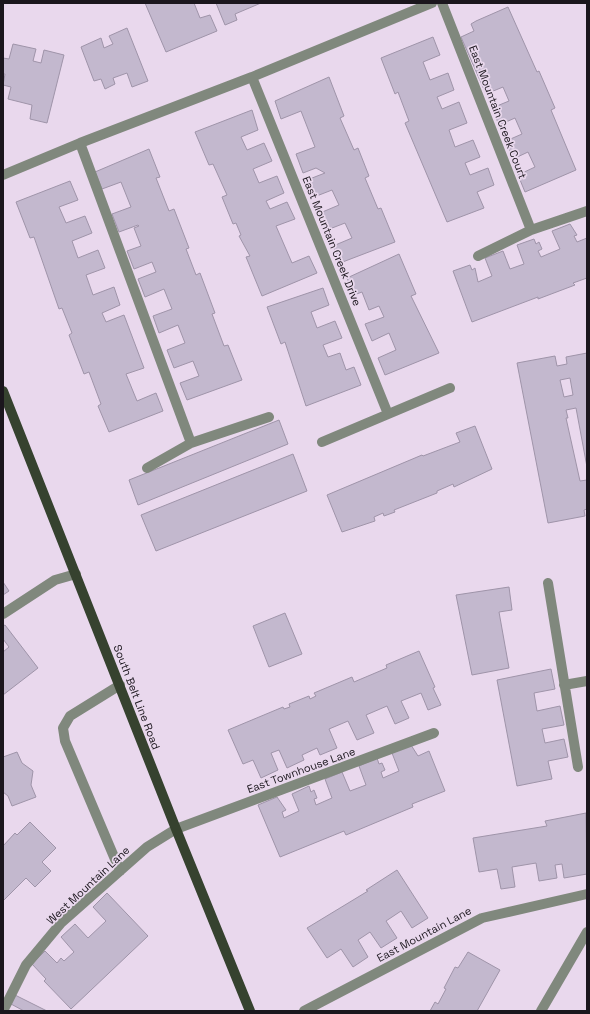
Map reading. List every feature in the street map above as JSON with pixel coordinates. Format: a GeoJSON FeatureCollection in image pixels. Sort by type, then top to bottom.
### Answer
{"type":"FeatureCollection","features":[{"type":"Feature","properties":{"kind":"main road","name":"South Belt Line Road"},"geometry":{"type":"LineString","coordinates":[[3,392],[176,829],[250,1011]]}},
{"type":"Feature","properties":{"kind":"street"},"geometry":{"type":"LineString","coordinates":[[3,175],[80,142],[252,77],[432,3]]}},
{"type":"Feature","properties":{"kind":"street","name":"East Mountain Creek Court"},"geometry":{"type":"LineString","coordinates":[[442,3],[531,230]]}},
{"type":"Feature","properties":{"kind":"street","name":"East Mountain Creek Drive"},"geometry":{"type":"LineString","coordinates":[[252,77],[388,414]]}},
{"type":"Feature","properties":{"kind":"street"},"geometry":{"type":"LineString","coordinates":[[80,142],[190,443]]}},
{"type":"Feature","properties":{"kind":"street"},"geometry":{"type":"LineString","coordinates":[[478,256],[531,230],[587,211]]}},
{"type":"Feature","properties":{"kind":"street"},"geometry":{"type":"LineString","coordinates":[[322,442],[450,388]]}},
{"type":"Feature","properties":{"kind":"street"},"geometry":{"type":"LineString","coordinates":[[147,468],[190,443],[269,417]]}},
{"type":"Feature","properties":{"kind":"street"},"geometry":{"type":"LineString","coordinates":[[3,614],[55,580],[76,574]]}},
{"type":"Feature","properties":{"kind":"street"},"geometry":{"type":"LineString","coordinates":[[548,583],[578,767]]}},
{"type":"Feature","properties":{"kind":"street"},"geometry":{"type":"LineString","coordinates":[[564,685],[587,681]]}},
{"type":"Feature","properties":{"kind":"street"},"geometry":{"type":"LineString","coordinates":[[120,685],[70,716],[63,728],[65,741],[120,871]]}},
{"type":"Feature","properties":{"kind":"street","name":"East Townhouse Lane"},"geometry":{"type":"LineString","coordinates":[[176,829],[434,733]]}},
{"type":"Feature","properties":{"kind":"street","name":"West Mountain Lane"},"geometry":{"type":"LineString","coordinates":[[3,1011],[26,965],[61,923],[147,847],[176,829]]}},
{"type":"Feature","properties":{"kind":"street","name":"East Mountain Lane"},"geometry":{"type":"LineString","coordinates":[[304,1011],[482,918],[587,894]]}},
{"type":"Feature","properties":{"kind":"street"},"geometry":{"type":"LineString","coordinates":[[541,1011],[587,932]]}},
{"type":"Feature","properties":{"kind":"building"},"geometry":{"type":"Polygon","coordinates":[[[145,3],[194,3],[200,18],[210,15],[217,31],[166,52],[145,3]]]}},
{"type":"Feature","properties":{"kind":"building"},"geometry":{"type":"Polygon","coordinates":[[[216,3],[261,3],[235,14],[237,20],[225,25],[216,3]]]}},
{"type":"Feature","properties":{"kind":"building"},"geometry":{"type":"Polygon","coordinates":[[[508,7],[555,108],[551,110],[576,170],[525,192],[518,175],[535,167],[528,152],[513,159],[506,141],[522,134],[515,118],[499,125],[492,108],[509,101],[503,87],[486,94],[461,37],[474,31],[471,24],[508,7]]]}},
{"type":"Feature","properties":{"kind":"building"},"geometry":{"type":"Polygon","coordinates":[[[127,28],[148,81],[132,87],[127,73],[113,78],[115,84],[105,89],[101,79],[94,81],[81,47],[101,38],[104,48],[113,44],[109,36],[127,28]]]}},
{"type":"Feature","properties":{"kind":"building"},"geometry":{"type":"Polygon","coordinates":[[[433,37],[440,55],[423,62],[430,80],[448,73],[454,90],[437,97],[442,109],[459,102],[467,123],[449,130],[455,147],[473,140],[480,157],[465,163],[470,175],[488,168],[494,185],[477,192],[484,208],[447,222],[405,123],[409,121],[398,92],[395,94],[381,58],[433,37]]]}},
{"type":"Feature","properties":{"kind":"building"},"geometry":{"type":"Polygon","coordinates":[[[13,44],[36,49],[33,61],[41,63],[44,50],[64,55],[47,123],[30,119],[32,105],[8,99],[11,87],[3,85],[5,74],[3,74],[3,58],[9,59],[13,44]]]}},
{"type":"Feature","properties":{"kind":"building"},"geometry":{"type":"Polygon","coordinates":[[[329,77],[344,116],[340,118],[354,150],[358,148],[369,176],[365,178],[378,209],[381,208],[395,242],[340,263],[333,246],[352,238],[345,223],[327,230],[320,213],[339,205],[332,190],[314,197],[307,180],[325,173],[316,168],[303,173],[296,154],[315,147],[301,111],[281,119],[275,101],[329,77]]]}},
{"type":"Feature","properties":{"kind":"building"},"geometry":{"type":"Polygon","coordinates":[[[252,110],[258,130],[241,137],[247,150],[264,143],[272,161],[253,169],[259,183],[277,176],[284,193],[266,201],[270,209],[287,202],[295,219],[276,226],[292,263],[309,256],[317,273],[262,296],[246,257],[250,256],[239,236],[241,235],[236,223],[233,224],[222,197],[227,195],[213,164],[209,165],[195,132],[252,110]]]}},
{"type":"Feature","properties":{"kind":"building"},"geometry":{"type":"Polygon","coordinates":[[[149,149],[160,177],[156,178],[169,211],[174,209],[189,248],[186,249],[196,275],[200,273],[215,313],[212,314],[224,346],[228,345],[242,380],[187,400],[180,383],[199,376],[193,361],[174,368],[167,350],[185,343],[178,325],[159,333],[153,316],[172,309],[164,289],[145,297],[138,279],[156,272],[152,262],[134,269],[127,251],[141,246],[134,228],[139,226],[138,225],[119,232],[112,214],[131,207],[121,182],[102,189],[95,172],[149,149]]]}},
{"type":"Feature","properties":{"kind":"building"},"geometry":{"type":"Polygon","coordinates":[[[70,181],[78,200],[59,207],[66,223],[85,216],[92,233],[72,241],[78,258],[98,250],[105,268],[86,275],[93,295],[114,287],[120,305],[102,313],[106,322],[124,315],[144,368],[126,374],[137,401],[156,393],[163,411],[109,432],[98,406],[101,404],[89,372],[84,374],[69,335],[72,333],[62,308],[59,309],[34,237],[30,238],[16,202],[70,181]]]}},
{"type":"Feature","properties":{"kind":"building"},"geometry":{"type":"Polygon","coordinates":[[[570,224],[577,235],[574,236],[577,242],[587,238],[587,278],[573,283],[575,285],[538,299],[538,297],[472,322],[453,271],[470,265],[472,270],[475,268],[478,282],[492,276],[485,258],[503,251],[510,269],[524,264],[517,245],[534,239],[536,244],[539,242],[542,249],[538,251],[541,257],[560,249],[552,231],[570,224]]]}},
{"type":"Feature","properties":{"kind":"building"},"geometry":{"type":"Polygon","coordinates":[[[399,254],[416,294],[411,296],[439,353],[385,375],[378,358],[396,350],[389,333],[372,341],[365,324],[384,317],[379,306],[369,310],[362,292],[354,295],[347,278],[399,254]]]}},
{"type":"Feature","properties":{"kind":"building"},"geometry":{"type":"Polygon","coordinates":[[[323,288],[329,305],[311,312],[317,328],[335,321],[342,338],[323,345],[328,357],[340,353],[346,370],[354,367],[361,385],[306,406],[285,342],[281,344],[267,307],[323,288]]]}},
{"type":"Feature","properties":{"kind":"building"},"geometry":{"type":"Polygon","coordinates":[[[587,353],[587,467],[576,408],[566,410],[568,418],[566,418],[580,481],[587,480],[587,509],[584,510],[585,516],[548,523],[517,363],[555,356],[557,366],[567,364],[566,357],[587,353]],[[570,378],[560,380],[564,397],[573,395],[570,378]]]}},
{"type":"Feature","properties":{"kind":"building"},"geometry":{"type":"Polygon","coordinates":[[[279,420],[288,444],[138,505],[129,480],[279,420]]]}},
{"type":"Feature","properties":{"kind":"building"},"geometry":{"type":"Polygon","coordinates":[[[475,426],[492,469],[454,487],[453,484],[437,491],[437,493],[394,510],[395,512],[384,516],[383,513],[374,517],[375,521],[342,532],[327,495],[422,455],[423,456],[460,442],[456,433],[475,426]]]}},
{"type":"Feature","properties":{"kind":"building"},"geometry":{"type":"Polygon","coordinates":[[[293,454],[307,491],[156,551],[141,515],[293,454]]]}},
{"type":"Feature","properties":{"kind":"building"},"geometry":{"type":"Polygon","coordinates":[[[3,582],[9,591],[3,595],[3,582]]]}},
{"type":"Feature","properties":{"kind":"building"},"geometry":{"type":"Polygon","coordinates":[[[509,587],[512,610],[499,612],[509,668],[472,675],[456,595],[509,587]]]}},
{"type":"Feature","properties":{"kind":"building"},"geometry":{"type":"Polygon","coordinates":[[[285,613],[302,654],[269,667],[253,626],[285,613]]]}},
{"type":"Feature","properties":{"kind":"building"},"geometry":{"type":"Polygon","coordinates":[[[5,625],[38,668],[3,695],[3,652],[9,647],[3,639],[3,626],[5,625]]]}},
{"type":"Feature","properties":{"kind":"building"},"geometry":{"type":"Polygon","coordinates":[[[419,651],[435,687],[433,688],[441,705],[428,710],[421,693],[401,701],[409,718],[395,724],[387,706],[366,715],[374,733],[357,740],[348,721],[329,729],[337,748],[320,755],[317,748],[302,755],[304,760],[287,768],[279,750],[271,753],[278,770],[261,778],[253,760],[243,764],[228,730],[283,707],[284,709],[290,707],[289,704],[309,696],[310,699],[316,696],[314,693],[352,677],[354,682],[387,668],[386,665],[419,651]]]}},
{"type":"Feature","properties":{"kind":"building"},"geometry":{"type":"Polygon","coordinates":[[[551,669],[555,689],[534,693],[537,711],[560,706],[564,725],[542,729],[545,743],[564,739],[568,757],[548,761],[552,779],[517,786],[497,680],[551,669]]]}},
{"type":"Feature","properties":{"kind":"building"},"geometry":{"type":"Polygon","coordinates":[[[411,745],[418,756],[429,751],[445,791],[412,804],[413,807],[346,835],[344,831],[280,857],[258,805],[277,797],[286,810],[282,812],[284,818],[299,811],[292,794],[309,786],[311,792],[314,790],[317,798],[314,799],[316,805],[332,798],[325,779],[342,772],[350,791],[366,785],[359,766],[377,758],[379,764],[382,763],[385,770],[381,772],[383,778],[399,771],[392,753],[411,745]]]}},
{"type":"Feature","properties":{"kind":"building"},"geometry":{"type":"Polygon","coordinates":[[[17,752],[22,763],[33,771],[31,785],[36,797],[12,806],[8,796],[3,792],[3,757],[17,752]]]}},
{"type":"Feature","properties":{"kind":"building"},"geometry":{"type":"Polygon","coordinates":[[[586,813],[587,874],[564,878],[562,864],[555,865],[557,878],[539,881],[536,863],[512,867],[515,887],[501,889],[497,869],[479,872],[473,838],[547,826],[545,821],[586,813]]]}},
{"type":"Feature","properties":{"kind":"building"},"geometry":{"type":"Polygon","coordinates":[[[30,822],[56,848],[42,862],[51,871],[35,887],[26,878],[3,901],[3,846],[15,833],[17,835],[30,822]]]}},
{"type":"Feature","properties":{"kind":"building"},"geometry":{"type":"Polygon","coordinates":[[[397,870],[428,918],[412,928],[401,911],[386,921],[397,938],[381,948],[370,932],[358,940],[368,957],[353,967],[341,949],[327,958],[307,928],[368,891],[366,890],[397,870]]]}},
{"type":"Feature","properties":{"kind":"building"},"geometry":{"type":"Polygon","coordinates":[[[107,893],[148,936],[71,1009],[44,981],[46,979],[32,964],[45,951],[57,963],[61,958],[64,961],[74,952],[61,937],[75,924],[88,938],[106,921],[93,907],[107,893]]]}},
{"type":"Feature","properties":{"kind":"building"},"geometry":{"type":"Polygon","coordinates":[[[468,952],[500,970],[477,1011],[430,1011],[435,1002],[438,1004],[446,989],[444,988],[455,967],[458,968],[468,952]]]}},
{"type":"Feature","properties":{"kind":"building"},"geometry":{"type":"Polygon","coordinates":[[[15,995],[47,1011],[24,1011],[11,1004],[15,995]]]}}]}
